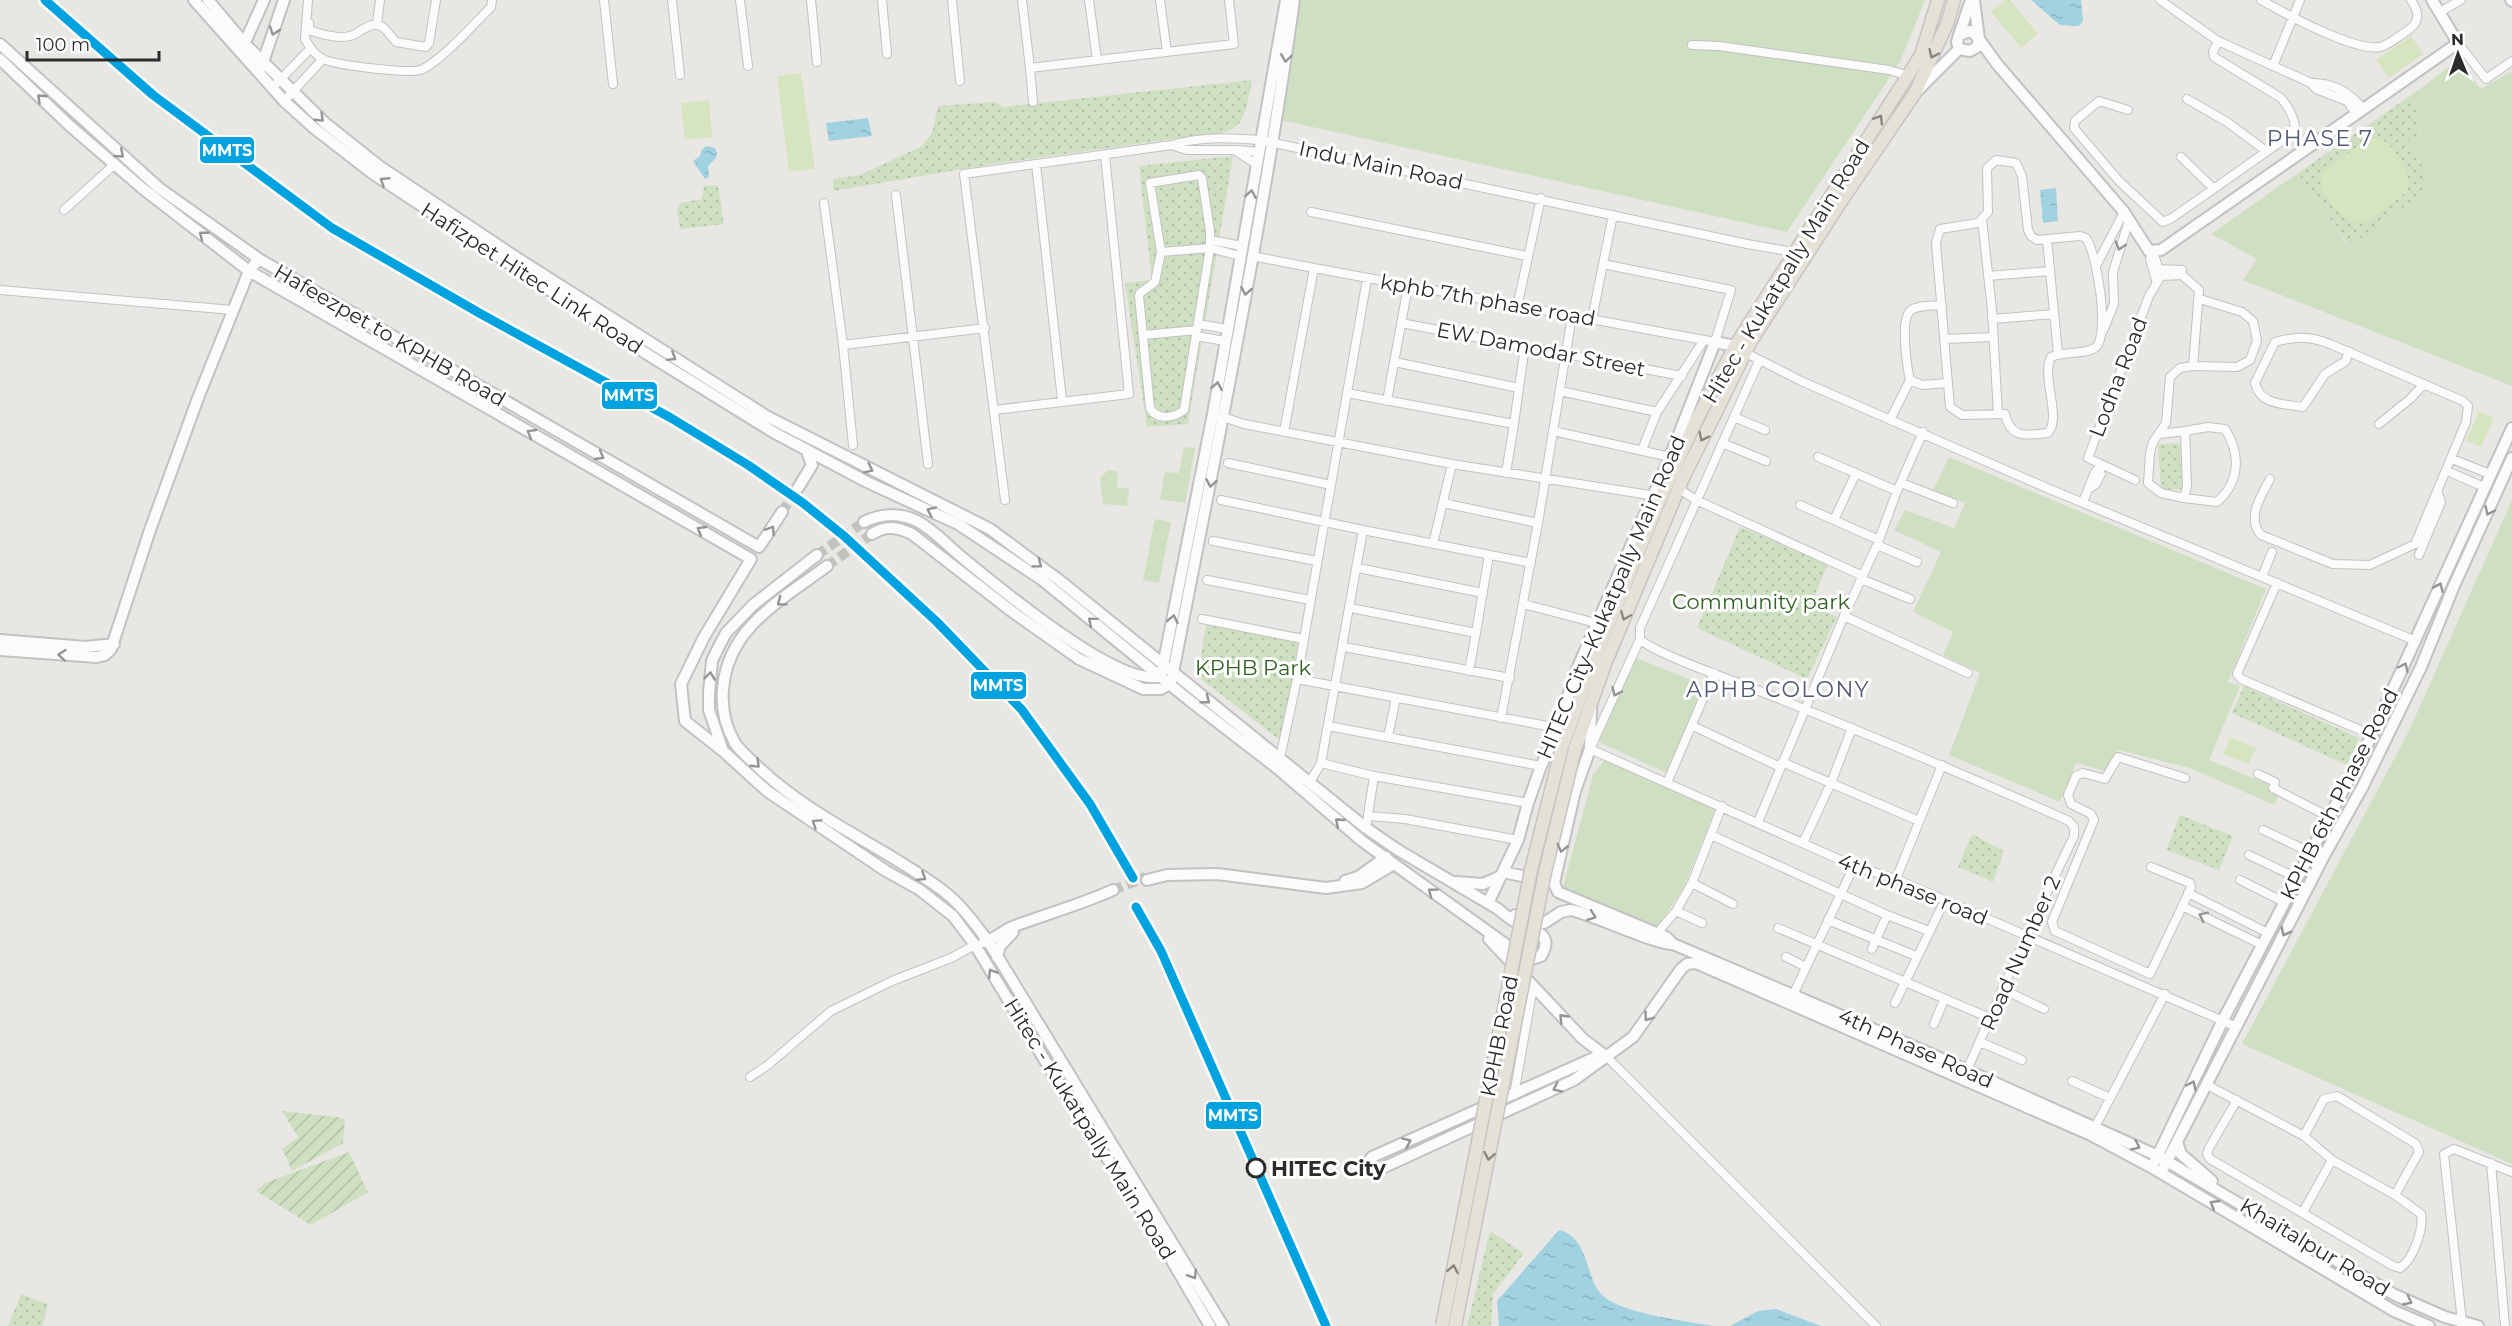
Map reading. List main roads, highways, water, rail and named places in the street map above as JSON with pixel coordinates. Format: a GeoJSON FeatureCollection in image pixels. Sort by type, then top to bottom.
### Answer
{"type":"FeatureCollection","features":[{"type":"Feature","properties":{"kind":"main road","name":"Hitec - Kukatpally Main Road"},"geometry":{"type":"LineString","coordinates":[[1569,748],[1587,676],[1656,497],[1696,421],[1741,349],[1793,252],[1921,55],[1938,0]]}},
{"type":"Feature","properties":{"kind":"main road","name":"HITEC City–Kukatpally Main Road"},"geometry":{"type":"LineString","coordinates":[[1569,748],[1741,349],[1915,93],[1947,24],[1954,0]]}},
{"type":"Feature","properties":{"kind":"main road","name":"KPHB Road"},"geometry":{"type":"LineString","coordinates":[[1442,1326],[1531,870],[1569,748]]}},
{"type":"Feature","properties":{"kind":"main road","name":"KPHB Road"},"geometry":{"type":"LineString","coordinates":[[1455,1326],[1569,748]]}},
{"type":"Feature","properties":{"kind":"water"},"geometry":{"type":"Polygon","coordinates":[[[2031,0],[2081,0],[2083,21],[2079,26],[2060,25],[2031,0]]]}},
{"type":"Feature","properties":{"kind":"water"},"geometry":{"type":"Polygon","coordinates":[[[868,118],[872,136],[829,141],[826,123],[868,118]]]}},
{"type":"Feature","properties":{"kind":"water"},"geometry":{"type":"Polygon","coordinates":[[[707,146],[715,148],[717,153],[716,158],[708,166],[709,177],[705,179],[693,161],[707,146]]]}},
{"type":"Feature","properties":{"kind":"water"},"geometry":{"type":"Polygon","coordinates":[[[2056,188],[2058,221],[2043,223],[2040,190],[2056,188]]]}},
{"type":"Feature","properties":{"kind":"water"},"geometry":{"type":"Polygon","coordinates":[[[1559,1230],[1569,1234],[1582,1250],[1597,1289],[1603,1296],[1625,1308],[1714,1326],[1499,1326],[1497,1301],[1559,1230]]]}},
{"type":"Feature","properties":{"kind":"water"},"geometry":{"type":"Polygon","coordinates":[[[1776,1309],[1821,1326],[1730,1326],[1758,1311],[1776,1309]]]}},
{"type":"Feature","properties":{"kind":"tunnel"},"geometry":{"type":"LineString","coordinates":[[782,512],[798,488]]}},
{"type":"Feature","properties":{"kind":"tunnel"},"geometry":{"type":"LineString","coordinates":[[817,555],[864,522]]}},
{"type":"Feature","properties":{"kind":"tunnel"},"geometry":{"type":"LineString","coordinates":[[827,566],[872,534]]}},
{"type":"Feature","properties":{"kind":"tunnel"},"geometry":{"type":"LineString","coordinates":[[1113,890],[1146,877]]}},
{"type":"Feature","properties":{"kind":"place","name":"HITEC City"},"geometry":{"type":"Point","coordinates":[1256,1168]}},
{"type":"Feature","properties":{"kind":"district","name":"PHASE 7"},"geometry":{"type":"Point","coordinates":[2320,138]}},
{"type":"Feature","properties":{"kind":"district","name":"APHB COLONY"},"geometry":{"type":"Point","coordinates":[1778,689]}},
{"type":"Feature","properties":{"kind":"park label","name":"Community park"},"geometry":{"type":"Point","coordinates":[1761,601]}},
{"type":"Feature","properties":{"kind":"park label","name":"KPHB Park"},"geometry":{"type":"Point","coordinates":[1253,667]}}]}
